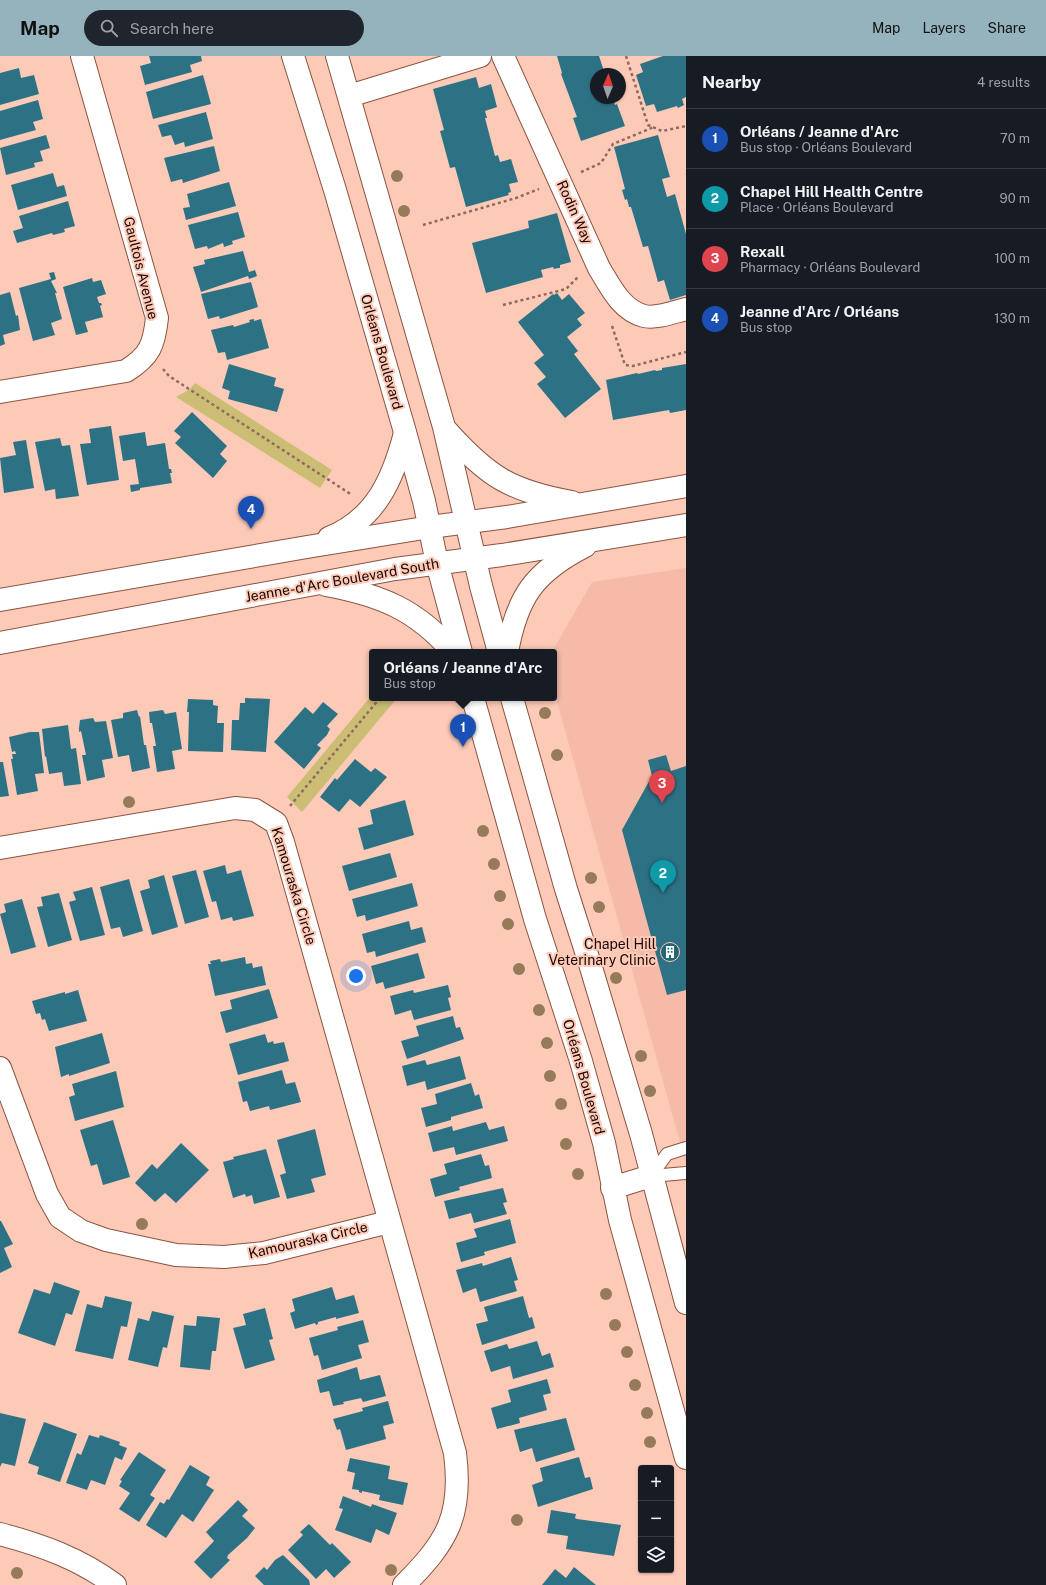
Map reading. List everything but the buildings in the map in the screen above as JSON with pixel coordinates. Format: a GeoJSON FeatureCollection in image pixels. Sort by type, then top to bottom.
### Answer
{"type":"FeatureCollection","features":[{"type":"Feature","properties":{"kind":"main road","name":"Gaultois Avenue"},"geometry":{"type":"LineString","coordinates":[[0,392],[126,371],[139,363],[148,353],[155,337],[157,318],[82,56]]}},
{"type":"Feature","properties":{"kind":"main road","name":"Orléans Boulevard"},"geometry":{"type":"LineString","coordinates":[[293,56],[335,190],[405,432],[460,649]]}},
{"type":"Feature","properties":{"kind":"main road"},"geometry":{"type":"LineString","coordinates":[[337,56],[444,427],[498,649]]}},
{"type":"Feature","properties":{"kind":"main road"},"geometry":{"type":"LineString","coordinates":[[349,96],[480,56]]}},
{"type":"Feature","properties":{"kind":"main road","name":"Rodin Way"},"geometry":{"type":"LineString","coordinates":[[503,56],[561,181],[599,268],[616,296],[627,308],[644,316],[664,315],[686,309]]}},
{"type":"Feature","properties":{"kind":"main road"},"geometry":{"type":"LineString","coordinates":[[444,427],[474,460],[494,476],[513,486],[536,494],[583,504]]}},
{"type":"Feature","properties":{"kind":"main road"},"geometry":{"type":"LineString","coordinates":[[307,547],[335,536],[355,524],[370,511],[390,480],[399,457],[405,432]]}},
{"type":"Feature","properties":{"kind":"main road"},"geometry":{"type":"LineString","coordinates":[[0,600],[307,547],[583,504],[686,486]]}},
{"type":"Feature","properties":{"kind":"main road","name":"Jeanne-d'Arc Boulevard South"},"geometry":{"type":"LineString","coordinates":[[0,643],[316,584],[438,563],[686,525]]}},
{"type":"Feature","properties":{"kind":"main road"},"geometry":{"type":"LineString","coordinates":[[508,649],[515,617],[527,590],[536,579],[569,555],[599,539]]}},
{"type":"Feature","properties":{"kind":"main road"},"geometry":{"type":"LineString","coordinates":[[316,584],[377,599],[410,612],[425,623],[450,649]]}},
{"type":"Feature","properties":{"kind":"main road","name":"Orléans Boulevard"},"geometry":{"type":"LineString","coordinates":[[475,701],[535,919],[583,1068],[604,1142],[612,1188],[686,1458]]}},
{"type":"Feature","properties":{"kind":"main road"},"geometry":{"type":"LineString","coordinates":[[513,701],[566,889],[597,986],[686,1303]]}},
{"type":"Feature","properties":{"kind":"main road","name":"Kamouraska Circle"},"geometry":{"type":"LineString","coordinates":[[0,848],[235,808],[255,810],[276,823],[332,1012],[389,1222],[455,1453],[457,1493],[452,1518],[442,1541],[429,1561],[404,1585]]}},
{"type":"Feature","properties":{"kind":"main road","name":"Kamouraska Circle"},"geometry":{"type":"LineString","coordinates":[[0,1068],[47,1194],[60,1217],[80,1231],[106,1240],[176,1255],[224,1257],[264,1253],[389,1222]]}},
{"type":"Feature","properties":{"kind":"main road"},"geometry":{"type":"LineString","coordinates":[[612,1188],[651,1176]]}},
{"type":"Feature","properties":{"kind":"main road"},"geometry":{"type":"LineString","coordinates":[[0,1534],[40,1545],[66,1556],[115,1585]]}},
{"type":"Feature","properties":{"kind":"lane"},"geometry":{"type":"LineString","coordinates":[[651,1176],[667,1154],[686,1148]]}},
{"type":"Feature","properties":{"kind":"lane"},"geometry":{"type":"LineString","coordinates":[[651,1176],[686,1173]]}},
{"type":"Feature","properties":{"kind":"path"},"geometry":{"type":"LineString","coordinates":[[626,56],[648,125],[662,130],[686,126]]}},
{"type":"Feature","properties":{"kind":"path"},"geometry":{"type":"LineString","coordinates":[[423,225],[516,198],[561,181],[601,163],[613,144],[654,128]]}},
{"type":"Feature","properties":{"kind":"path"},"geometry":{"type":"LineString","coordinates":[[503,305],[566,289],[581,275]]}},
{"type":"Feature","properties":{"kind":"path"},"geometry":{"type":"LineString","coordinates":[[148,353],[169,376],[354,496]]}},
{"type":"Feature","properties":{"kind":"path"},"geometry":{"type":"LineString","coordinates":[[276,823],[378,701]]}},
{"type":"Feature","properties":{"kind":"shaded area"},"geometry":{"type":"Polygon","coordinates":[[[195,383],[332,470],[320,488],[176,397],[190,389],[195,383]]]}},
{"type":"Feature","properties":{"kind":"shaded area"},"geometry":{"type":"Polygon","coordinates":[[[686,568],[686,1164],[557,701],[557,649],[554,649],[592,582],[686,568]]]}},
{"type":"Feature","properties":{"kind":"shaded area"},"geometry":{"type":"Polygon","coordinates":[[[369,699],[369,701],[394,701],[302,812],[287,797],[369,699]]]}},
{"type":"Feature","properties":{"kind":"place","name":"Jeanne d'Arc / Orléans"},"geometry":{"type":"Point","coordinates":[251,529]}},
{"type":"Feature","properties":{"kind":"place","name":"Orléans / Jeanne d'Arc"},"geometry":{"type":"Point","coordinates":[463,747]}},
{"type":"Feature","properties":{"kind":"place","name":"Rexall"},"geometry":{"type":"Point","coordinates":[662,803]}},
{"type":"Feature","properties":{"kind":"place","name":"Chapel Hill Health Centre"},"geometry":{"type":"Point","coordinates":[663,893]}},
{"type":"Feature","properties":{"kind":"place","name":"Chapel Hill Veterinary Clinic"},"geometry":{"type":"Point","coordinates":[670,952]}}]}
